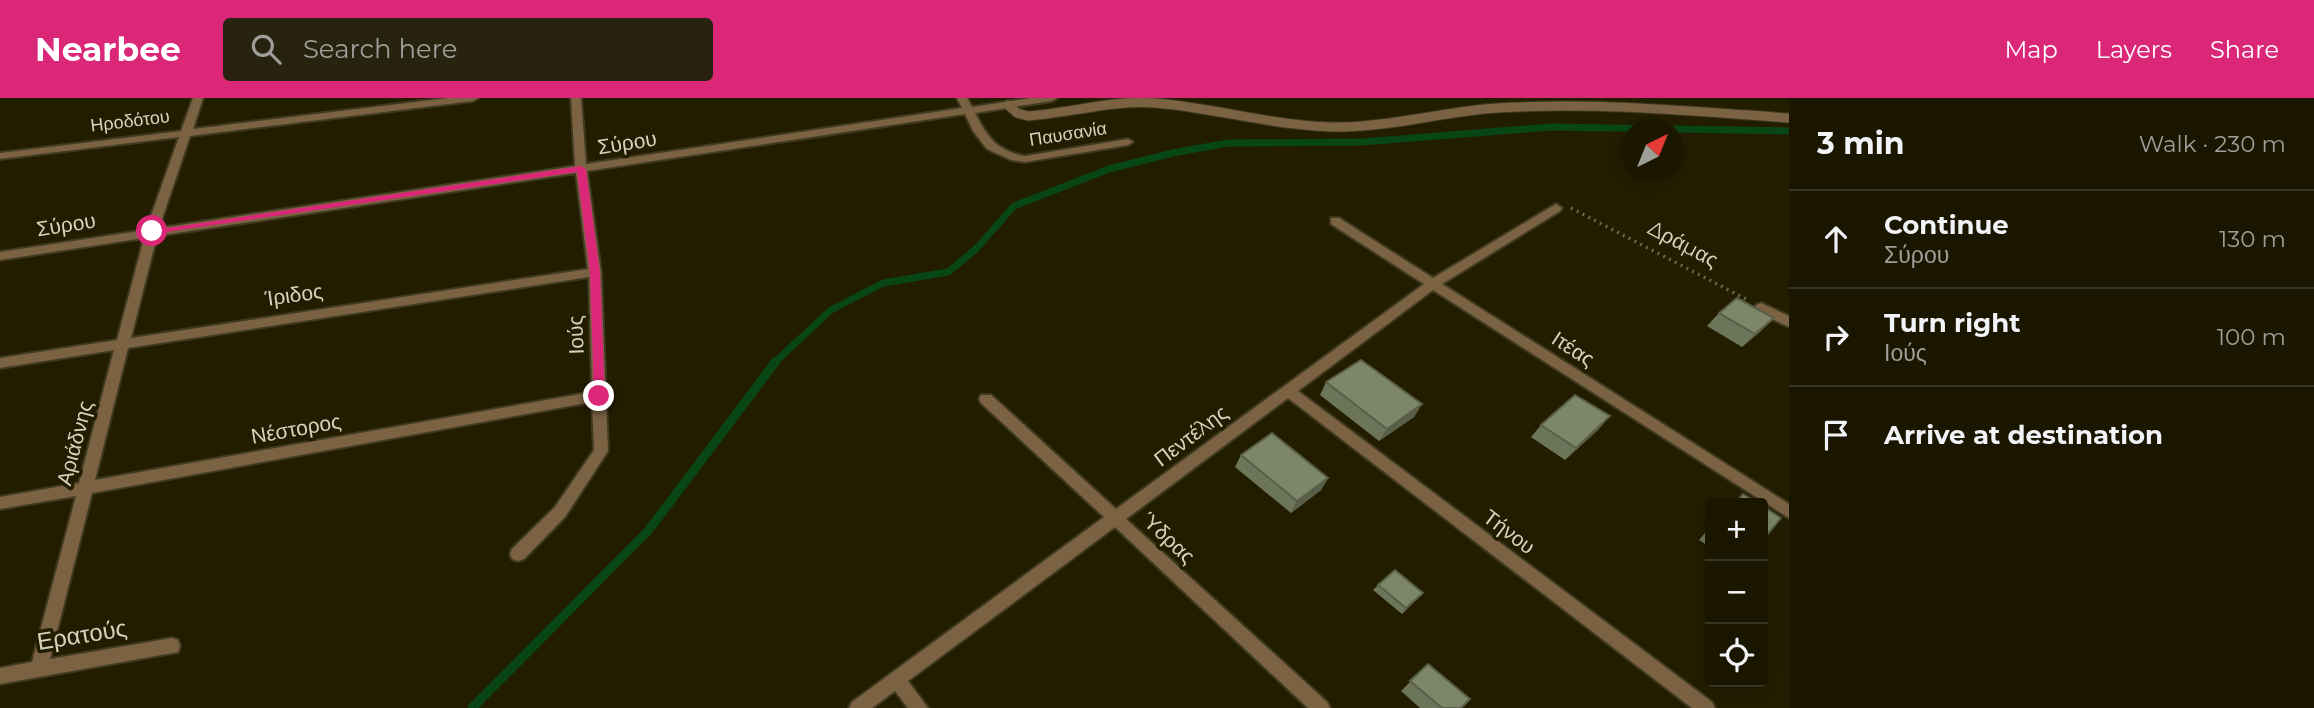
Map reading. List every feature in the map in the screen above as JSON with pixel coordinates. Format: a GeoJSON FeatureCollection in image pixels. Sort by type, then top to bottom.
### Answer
{"type":"FeatureCollection","features":[{"type":"Feature","properties":{"kind":"street","name":"Αριάδνης"},"geometry":{"type":"LineString","coordinates":[[39,667],[152,231],[198,98]]}},
{"type":"Feature","properties":{"kind":"street","name":"Ηροδότου"},"geometry":{"type":"LineString","coordinates":[[0,156],[473,98]]}},
{"type":"Feature","properties":{"kind":"street","name":"Ιούς"},"geometry":{"type":"LineString","coordinates":[[518,554],[560,512],[601,451],[595,272],[581,169],[576,98]]}},
{"type":"Feature","properties":{"kind":"street","name":"Παυσανία"},"geometry":{"type":"LineString","coordinates":[[962,98],[984,141],[1008,158],[1025,159],[1128,142]]}},
{"type":"Feature","properties":{"kind":"street","name":"Σύρου"},"geometry":{"type":"LineString","coordinates":[[0,256],[152,231],[1052,98]]}},
{"type":"Feature","properties":{"kind":"street","name":"Πεντέλης"},"geometry":{"type":"LineString","coordinates":[[858,708],[1432,284],[1556,208]]}},
{"type":"Feature","properties":{"kind":"street","name":"Ιτέας"},"geometry":{"type":"LineString","coordinates":[[1335,221],[1789,512]]}},
{"type":"Feature","properties":{"kind":"street","name":"Ίριδος"},"geometry":{"type":"LineString","coordinates":[[0,363],[123,342],[595,272]]}},
{"type":"Feature","properties":{"kind":"street"},"geometry":{"type":"LineString","coordinates":[[1761,308],[1789,322]]}},
{"type":"Feature","properties":{"kind":"street","name":"Τήνου"},"geometry":{"type":"LineString","coordinates":[[1287,390],[1706,708]]}},
{"type":"Feature","properties":{"kind":"street","name":"Νέστορος"},"geometry":{"type":"LineString","coordinates":[[0,503],[599,396]]}},
{"type":"Feature","properties":{"kind":"street","name":"Ύδρας"},"geometry":{"type":"LineString","coordinates":[[986,399],[1321,708]]}},
{"type":"Feature","properties":{"kind":"street","name":"Ερατούς"},"geometry":{"type":"LineString","coordinates":[[0,676],[39,667],[172,646]]}},
{"type":"Feature","properties":{"kind":"street"},"geometry":{"type":"LineString","coordinates":[[896,680],[919,708]]}},
{"type":"Feature","properties":{"kind":"lane"},"geometry":{"type":"LineString","coordinates":[[1008,105],[1013,111],[1028,116],[1116,102],[1154,103],[1342,127],[1377,125],[1472,110],[1576,105],[1637,106],[1789,118]]}},
{"type":"Feature","properties":{"kind":"path","name":"Δράμας"},"geometry":{"type":"LineString","coordinates":[[1556,208],[1584,212],[1761,308]]}},
{"type":"Feature","properties":{"kind":"building"},"geometry":{"type":"Polygon","coordinates":[[[1737,298],[1774,318],[1755,334],[1719,313],[1737,298]]]}},
{"type":"Feature","properties":{"kind":"building"},"geometry":{"type":"Polygon","coordinates":[[[1361,360],[1422,404],[1387,429],[1326,382],[1361,360]]]}},
{"type":"Feature","properties":{"kind":"building"},"geometry":{"type":"Polygon","coordinates":[[[1575,395],[1610,416],[1576,448],[1541,425],[1575,395]]]}},
{"type":"Feature","properties":{"kind":"building"},"geometry":{"type":"Polygon","coordinates":[[[1272,433],[1328,478],[1297,501],[1241,455],[1272,433]]]}},
{"type":"Feature","properties":{"kind":"building"},"geometry":{"type":"Polygon","coordinates":[[[1768,509],[1781,518],[1768,534],[1768,509]]]}},
{"type":"Feature","properties":{"kind":"building"},"geometry":{"type":"Polygon","coordinates":[[[1395,570],[1423,593],[1406,608],[1378,585],[1395,570]]]}},
{"type":"Feature","properties":{"kind":"building"},"geometry":{"type":"Polygon","coordinates":[[[1428,664],[1470,699],[1461,708],[1442,708],[1410,681],[1428,664]]]}},
{"type":"Feature","properties":{"kind":"waterway"},"geometry":{"type":"LineString","coordinates":[[776,361],[831,310],[883,283],[948,272],[976,249],[1014,206],[1109,169],[1177,152],[1229,143],[1362,142],[1551,127],[1789,131]]}},
{"type":"Feature","properties":{"kind":"waterway"},"geometry":{"type":"LineString","coordinates":[[472,708],[648,531],[776,361]]}},
{"type":"Feature","properties":{"kind":"route"},"geometry":{"type":"LineString","coordinates":[[152,231],[581,169],[595,272],[599,396]]}}]}
